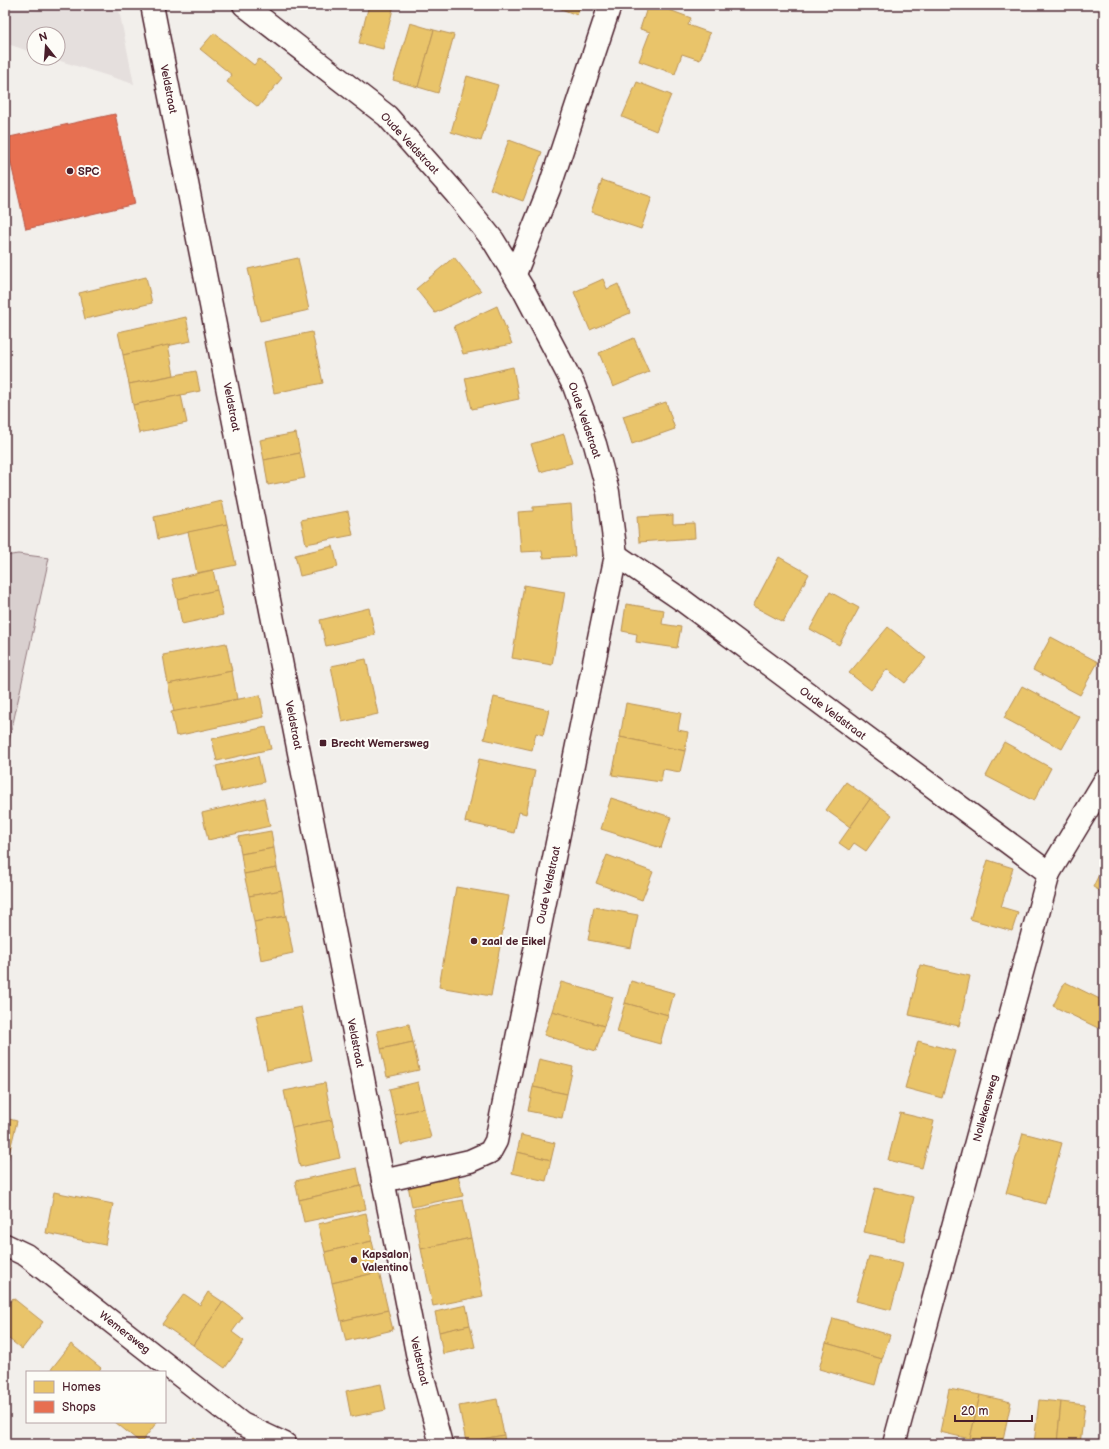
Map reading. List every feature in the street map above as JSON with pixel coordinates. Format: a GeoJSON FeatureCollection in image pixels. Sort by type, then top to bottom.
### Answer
{"type":"FeatureCollection","features":[{"type":"Feature","properties":{"kind":"street","name":"Veldstraat"},"geometry":{"type":"LineString","coordinates":[[152,5],[419,1363],[441,1444]]}},
{"type":"Feature","properties":{"kind":"street","name":"Oude Veldstraat"},"geometry":{"type":"LineString","coordinates":[[244,5],[387,116],[461,199],[493,240],[524,289],[577,393],[595,444],[608,492],[616,555],[496,1141],[490,1152],[470,1161],[383,1182]]}},
{"type":"Feature","properties":{"kind":"street"},"geometry":{"type":"LineString","coordinates":[[515,274],[549,189],[610,5]]}},
{"type":"Feature","properties":{"kind":"street","name":"Oude Veldstraat"},"geometry":{"type":"LineString","coordinates":[[616,555],[682,600],[1048,874]]}},
{"type":"Feature","properties":{"kind":"street","name":"Nollekensweg"},"geometry":{"type":"LineString","coordinates":[[895,1444],[1048,874],[1103,788]]}},
{"type":"Feature","properties":{"kind":"street","name":"Wemersweg"},"geometry":{"type":"LineString","coordinates":[[5,1245],[26,1255],[242,1424],[285,1444]]}},
{"type":"Feature","properties":{"kind":"shaded area"},"geometry":{"type":"Polygon","coordinates":[[[5,5],[118,5],[134,84],[66,63],[66,26],[26,26],[26,50],[5,43],[5,5]]]}},
{"type":"Feature","properties":{"kind":"shaded area"},"geometry":{"type":"Polygon","coordinates":[[[18,554],[49,558],[5,760],[5,556],[18,554]]]}},
{"type":"Feature","properties":{"kind":"building: Homes"},"geometry":{"type":"Polygon","coordinates":[[[304,5],[320,5],[320,8],[304,5]]]}},
{"type":"Feature","properties":{"kind":"building: Homes"},"geometry":{"type":"Polygon","coordinates":[[[369,5],[394,5],[383,49],[359,43],[369,5]]]}},
{"type":"Feature","properties":{"kind":"building: Homes"},"geometry":{"type":"Polygon","coordinates":[[[551,5],[581,5],[577,15],[551,5]]]}},
{"type":"Feature","properties":{"kind":"building: Homes"},"geometry":{"type":"Polygon","coordinates":[[[648,5],[656,5],[691,18],[688,25],[710,33],[700,60],[682,54],[675,74],[639,61],[650,32],[640,29],[648,5]]]}},
{"type":"Feature","properties":{"kind":"building: Homes"},"geometry":{"type":"Polygon","coordinates":[[[410,23],[434,30],[418,87],[393,80],[410,23]]]}},
{"type":"Feature","properties":{"kind":"building: Homes"},"geometry":{"type":"Polygon","coordinates":[[[434,30],[454,35],[438,93],[418,87],[434,30]]]}},
{"type":"Feature","properties":{"kind":"building: Homes"},"geometry":{"type":"Polygon","coordinates":[[[214,33],[254,65],[259,59],[282,78],[258,107],[227,82],[232,75],[200,49],[214,33]]]}},
{"type":"Feature","properties":{"kind":"building: Homes"},"geometry":{"type":"Polygon","coordinates":[[[467,76],[498,85],[481,141],[451,132],[467,76]]]}},
{"type":"Feature","properties":{"kind":"building: Homes"},"geometry":{"type":"Polygon","coordinates":[[[637,82],[671,95],[656,131],[622,117],[637,82]]]}},
{"type":"Feature","properties":{"kind":"building: Homes"},"geometry":{"type":"Polygon","coordinates":[[[509,140],[542,152],[523,201],[490,189],[509,140]]]}},
{"type":"Feature","properties":{"kind":"building: Homes"},"geometry":{"type":"Polygon","coordinates":[[[602,180],[652,197],[641,229],[591,212],[602,180]]]}},
{"type":"Feature","properties":{"kind":"building: Homes"},"geometry":{"type":"Polygon","coordinates":[[[454,257],[481,291],[435,313],[416,289],[454,257]]]}},
{"type":"Feature","properties":{"kind":"building: Homes"},"geometry":{"type":"Polygon","coordinates":[[[298,258],[309,310],[260,321],[248,269],[298,258]]]}},
{"type":"Feature","properties":{"kind":"building: Homes"},"geometry":{"type":"Polygon","coordinates":[[[146,277],[152,303],[85,319],[79,293],[146,277]]]}},
{"type":"Feature","properties":{"kind":"building: Homes"},"geometry":{"type":"Polygon","coordinates":[[[603,279],[607,289],[618,284],[630,313],[590,330],[574,292],[603,279]]]}},
{"type":"Feature","properties":{"kind":"building: Homes"},"geometry":{"type":"Polygon","coordinates":[[[497,306],[512,344],[463,354],[454,326],[497,306]]]}},
{"type":"Feature","properties":{"kind":"building: Homes"},"geometry":{"type":"Polygon","coordinates":[[[186,317],[191,341],[123,355],[118,332],[186,317]]]}},
{"type":"Feature","properties":{"kind":"building: Homes"},"geometry":{"type":"Polygon","coordinates":[[[312,332],[323,383],[274,393],[264,342],[312,332]]]}},
{"type":"Feature","properties":{"kind":"building: Homes"},"geometry":{"type":"Polygon","coordinates":[[[634,338],[649,372],[613,387],[599,353],[634,338]]]}},
{"type":"Feature","properties":{"kind":"building: Homes"},"geometry":{"type":"Polygon","coordinates":[[[168,345],[174,375],[129,384],[123,355],[168,345]]]}},
{"type":"Feature","properties":{"kind":"building: Homes"},"geometry":{"type":"Polygon","coordinates":[[[513,367],[519,399],[472,409],[465,378],[513,367]]]}},
{"type":"Feature","properties":{"kind":"building: Homes"},"geometry":{"type":"Polygon","coordinates":[[[196,371],[200,391],[133,405],[129,384],[196,371]]]}},
{"type":"Feature","properties":{"kind":"building: Homes"},"geometry":{"type":"Polygon","coordinates":[[[181,395],[187,423],[139,433],[133,405],[181,395]]]}},
{"type":"Feature","properties":{"kind":"building: Homes"},"geometry":{"type":"Polygon","coordinates":[[[666,402],[675,429],[632,444],[623,416],[666,402]]]}},
{"type":"Feature","properties":{"kind":"building: Homes"},"geometry":{"type":"Polygon","coordinates":[[[296,433],[300,453],[264,460],[260,440],[296,433]]]}},
{"type":"Feature","properties":{"kind":"building: Homes"},"geometry":{"type":"Polygon","coordinates":[[[564,434],[572,463],[540,472],[531,444],[564,434]]]}},
{"type":"Feature","properties":{"kind":"building: Homes"},"geometry":{"type":"Polygon","coordinates":[[[300,453],[305,478],[268,485],[264,460],[300,453]]]}},
{"type":"Feature","properties":{"kind":"building: Homes"},"geometry":{"type":"Polygon","coordinates":[[[222,501],[227,524],[158,539],[154,517],[222,501]]]}},
{"type":"Feature","properties":{"kind":"building: Homes"},"geometry":{"type":"Polygon","coordinates":[[[571,504],[575,556],[543,558],[542,551],[521,552],[518,512],[533,511],[533,507],[571,504]]]}},
{"type":"Feature","properties":{"kind":"building: Homes"},"geometry":{"type":"Polygon","coordinates":[[[348,511],[353,535],[306,544],[301,520],[348,511]]]}},
{"type":"Feature","properties":{"kind":"building: Homes"},"geometry":{"type":"Polygon","coordinates":[[[673,515],[673,524],[694,523],[695,538],[639,542],[637,517],[673,515]]]}},
{"type":"Feature","properties":{"kind":"building: Homes"},"geometry":{"type":"Polygon","coordinates":[[[227,524],[236,565],[197,573],[188,532],[227,524]]]}},
{"type":"Feature","properties":{"kind":"building: Homes"},"geometry":{"type":"Polygon","coordinates":[[[1104,527],[1104,541],[1098,538],[1104,527]]]}},
{"type":"Feature","properties":{"kind":"building: Homes"},"geometry":{"type":"Polygon","coordinates":[[[333,546],[338,567],[300,576],[295,555],[333,546]]]}},
{"type":"Feature","properties":{"kind":"building: Homes"},"geometry":{"type":"Polygon","coordinates":[[[779,557],[809,574],[783,622],[753,606],[779,557]]]}},
{"type":"Feature","properties":{"kind":"building: Homes"},"geometry":{"type":"Polygon","coordinates":[[[213,570],[217,590],[177,599],[172,579],[213,570]]]}},
{"type":"Feature","properties":{"kind":"building: Homes"},"geometry":{"type":"Polygon","coordinates":[[[524,585],[565,592],[552,665],[512,658],[524,585]]]}},
{"type":"Feature","properties":{"kind":"building: Homes"},"geometry":{"type":"Polygon","coordinates":[[[217,590],[223,615],[182,624],[177,599],[217,590]]]}},
{"type":"Feature","properties":{"kind":"building: Homes"},"geometry":{"type":"Polygon","coordinates":[[[830,592],[859,608],[839,645],[810,629],[830,592]]]}},
{"type":"Feature","properties":{"kind":"building: Homes"},"geometry":{"type":"Polygon","coordinates":[[[626,604],[664,610],[662,624],[681,627],[677,648],[636,642],[637,634],[622,631],[626,604]]]}},
{"type":"Feature","properties":{"kind":"building: Homes"},"geometry":{"type":"Polygon","coordinates":[[[369,608],[375,635],[326,646],[320,620],[369,608]]]}},
{"type":"Feature","properties":{"kind":"building: Homes"},"geometry":{"type":"Polygon","coordinates":[[[888,627],[926,658],[905,683],[887,669],[871,690],[849,673],[888,627]]]}},
{"type":"Feature","properties":{"kind":"building: Homes"},"geometry":{"type":"Polygon","coordinates":[[[1051,637],[1098,662],[1080,695],[1033,670],[1051,637]]]}},
{"type":"Feature","properties":{"kind":"building: Homes"},"geometry":{"type":"Polygon","coordinates":[[[226,643],[232,671],[168,684],[163,655],[226,643]]]}},
{"type":"Feature","properties":{"kind":"building: Homes"},"geometry":{"type":"Polygon","coordinates":[[[366,659],[378,714],[342,722],[331,666],[366,659]]]}},
{"type":"Feature","properties":{"kind":"building: Homes"},"geometry":{"type":"Polygon","coordinates":[[[232,671],[237,699],[174,712],[168,684],[232,671]]]}},
{"type":"Feature","properties":{"kind":"building: Homes"},"geometry":{"type":"Polygon","coordinates":[[[1022,686],[1080,717],[1062,749],[1004,718],[1022,686]]]}},
{"type":"Feature","properties":{"kind":"building: Homes"},"geometry":{"type":"Polygon","coordinates":[[[260,695],[264,717],[176,736],[171,712],[260,695]]]}},
{"type":"Feature","properties":{"kind":"building: Homes"},"geometry":{"type":"Polygon","coordinates":[[[494,697],[549,710],[543,735],[536,733],[532,750],[484,739],[494,697]]]}},
{"type":"Feature","properties":{"kind":"building: Homes"},"geometry":{"type":"Polygon","coordinates":[[[626,703],[681,713],[678,730],[688,732],[685,751],[620,737],[626,703]]]}},
{"type":"Feature","properties":{"kind":"building: Homes"},"geometry":{"type":"Polygon","coordinates":[[[266,727],[271,749],[217,761],[212,739],[266,727]]]}},
{"type":"Feature","properties":{"kind":"building: Homes"},"geometry":{"type":"Polygon","coordinates":[[[620,737],[685,751],[680,772],[663,769],[661,782],[612,775],[620,737]]]}},
{"type":"Feature","properties":{"kind":"building: Homes"},"geometry":{"type":"Polygon","coordinates":[[[1004,742],[1051,768],[1034,801],[986,776],[1004,742]]]}},
{"type":"Feature","properties":{"kind":"building: Homes"},"geometry":{"type":"Polygon","coordinates":[[[258,756],[264,782],[222,792],[216,766],[258,756]]]}},
{"type":"Feature","properties":{"kind":"building: Homes"},"geometry":{"type":"Polygon","coordinates":[[[479,759],[535,771],[526,814],[519,812],[514,833],[465,822],[479,759]]]}},
{"type":"Feature","properties":{"kind":"building: Homes"},"geometry":{"type":"Polygon","coordinates":[[[846,782],[870,799],[850,827],[826,810],[846,782]]]}},
{"type":"Feature","properties":{"kind":"building: Homes"},"geometry":{"type":"Polygon","coordinates":[[[264,798],[270,826],[208,840],[202,813],[264,798]]]}},
{"type":"Feature","properties":{"kind":"building: Homes"},"geometry":{"type":"Polygon","coordinates":[[[611,798],[671,817],[661,848],[601,829],[611,798]]]}},
{"type":"Feature","properties":{"kind":"building: Homes"},"geometry":{"type":"Polygon","coordinates":[[[870,799],[892,815],[866,851],[854,843],[849,850],[839,843],[870,799]]]}},
{"type":"Feature","properties":{"kind":"building: Homes"},"geometry":{"type":"Polygon","coordinates":[[[271,831],[274,848],[241,854],[238,837],[271,831]]]}},
{"type":"Feature","properties":{"kind":"building: Homes"},"geometry":{"type":"Polygon","coordinates":[[[274,848],[277,868],[244,874],[241,854],[274,848]]]}},
{"type":"Feature","properties":{"kind":"building: Homes"},"geometry":{"type":"Polygon","coordinates":[[[607,855],[653,872],[642,900],[596,883],[607,855]]]}},
{"type":"Feature","properties":{"kind":"building: Homes"},"geometry":{"type":"Polygon","coordinates":[[[988,860],[1013,868],[1001,907],[1018,912],[1012,931],[970,919],[988,860]]]}},
{"type":"Feature","properties":{"kind":"building: Homes"},"geometry":{"type":"Polygon","coordinates":[[[1104,864],[1104,893],[1093,887],[1104,864]]]}},
{"type":"Feature","properties":{"kind":"building: Homes"},"geometry":{"type":"Polygon","coordinates":[[[277,868],[282,890],[249,896],[244,874],[277,868]]]}},
{"type":"Feature","properties":{"kind":"building: Homes","name":"zaal de Eikel"},"geometry":{"type":"Polygon","coordinates":[[[456,887],[509,896],[491,996],[439,987],[456,887]]]}},
{"type":"Feature","properties":{"kind":"building: Homes"},"geometry":{"type":"Polygon","coordinates":[[[282,890],[286,916],[254,922],[249,896],[282,890]]]}},
{"type":"Feature","properties":{"kind":"building: Homes"},"geometry":{"type":"Polygon","coordinates":[[[594,907],[638,915],[631,948],[588,940],[594,907]]]}},
{"type":"Feature","properties":{"kind":"building: Homes"},"geometry":{"type":"Polygon","coordinates":[[[286,916],[293,953],[261,960],[254,922],[286,916]]]}},
{"type":"Feature","properties":{"kind":"building: Homes"},"geometry":{"type":"Polygon","coordinates":[[[920,965],[970,976],[959,1026],[909,1015],[920,965]]]}},
{"type":"Feature","properties":{"kind":"building: Homes"},"geometry":{"type":"Polygon","coordinates":[[[631,981],[674,993],[668,1015],[625,1003],[631,981]]]}},
{"type":"Feature","properties":{"kind":"building: Homes"},"geometry":{"type":"Polygon","coordinates":[[[561,982],[613,997],[604,1026],[552,1011],[561,982]]]}},
{"type":"Feature","properties":{"kind":"building: Homes"},"geometry":{"type":"Polygon","coordinates":[[[1065,982],[1104,1001],[1104,1029],[1098,1028],[1053,1006],[1065,982]]]}},
{"type":"Feature","properties":{"kind":"building: Homes"},"geometry":{"type":"Polygon","coordinates":[[[625,1003],[668,1015],[660,1044],[617,1032],[625,1003]]]}},
{"type":"Feature","properties":{"kind":"building: Homes"},"geometry":{"type":"Polygon","coordinates":[[[301,1007],[312,1060],[267,1070],[256,1016],[301,1007]]]}},
{"type":"Feature","properties":{"kind":"building: Homes"},"geometry":{"type":"Polygon","coordinates":[[[552,1011],[604,1026],[596,1051],[544,1035],[552,1011]]]}},
{"type":"Feature","properties":{"kind":"building: Homes"},"geometry":{"type":"Polygon","coordinates":[[[409,1024],[413,1042],[381,1049],[377,1031],[409,1024]]]}},
{"type":"Feature","properties":{"kind":"building: Homes"},"geometry":{"type":"Polygon","coordinates":[[[918,1041],[955,1051],[942,1098],[905,1088],[918,1041]]]}},
{"type":"Feature","properties":{"kind":"building: Homes"},"geometry":{"type":"Polygon","coordinates":[[[413,1042],[419,1070],[387,1077],[381,1049],[413,1042]]]}},
{"type":"Feature","properties":{"kind":"building: Homes"},"geometry":{"type":"Polygon","coordinates":[[[539,1059],[573,1067],[567,1094],[533,1087],[539,1059]]]}},
{"type":"Feature","properties":{"kind":"building: Homes"},"geometry":{"type":"Polygon","coordinates":[[[418,1082],[424,1108],[395,1115],[389,1089],[418,1082]]]}},
{"type":"Feature","properties":{"kind":"building: Homes"},"geometry":{"type":"Polygon","coordinates":[[[325,1083],[332,1120],[292,1128],[284,1091],[325,1083]]]}},
{"type":"Feature","properties":{"kind":"building: Homes"},"geometry":{"type":"Polygon","coordinates":[[[533,1087],[567,1094],[562,1118],[528,1111],[533,1087]]]}},
{"type":"Feature","properties":{"kind":"building: Homes"},"geometry":{"type":"Polygon","coordinates":[[[424,1108],[431,1138],[401,1145],[395,1115],[424,1108]]]}},
{"type":"Feature","properties":{"kind":"building: Homes"},"geometry":{"type":"Polygon","coordinates":[[[900,1113],[934,1121],[922,1168],[888,1160],[900,1113]]]}},
{"type":"Feature","properties":{"kind":"building: Homes"},"geometry":{"type":"Polygon","coordinates":[[[5,1118],[17,1121],[5,1171],[5,1118]]]}},
{"type":"Feature","properties":{"kind":"building: Homes"},"geometry":{"type":"Polygon","coordinates":[[[332,1120],[340,1158],[300,1167],[292,1128],[332,1120]]]}},
{"type":"Feature","properties":{"kind":"building: Homes"},"geometry":{"type":"Polygon","coordinates":[[[1023,1133],[1062,1143],[1045,1204],[1006,1193],[1023,1133]]]}},
{"type":"Feature","properties":{"kind":"building: Homes"},"geometry":{"type":"Polygon","coordinates":[[[521,1135],[555,1143],[551,1160],[517,1152],[521,1135]]]}},
{"type":"Feature","properties":{"kind":"building: Homes"},"geometry":{"type":"Polygon","coordinates":[[[517,1152],[551,1160],[546,1181],[512,1173],[517,1152]]]}},
{"type":"Feature","properties":{"kind":"building: Homes"},"geometry":{"type":"Polygon","coordinates":[[[357,1168],[361,1186],[299,1200],[295,1181],[357,1168]]]}},
{"type":"Feature","properties":{"kind":"building: Homes"},"geometry":{"type":"Polygon","coordinates":[[[458,1175],[463,1196],[412,1207],[408,1185],[458,1175]]]}},
{"type":"Feature","properties":{"kind":"building: Homes"},"geometry":{"type":"Polygon","coordinates":[[[361,1186],[366,1209],[304,1222],[299,1200],[361,1186]]]}},
{"type":"Feature","properties":{"kind":"building: Homes"},"geometry":{"type":"Polygon","coordinates":[[[875,1188],[914,1197],[904,1241],[864,1232],[875,1188]]]}},
{"type":"Feature","properties":{"kind":"building: Homes"},"geometry":{"type":"Polygon","coordinates":[[[54,1192],[113,1204],[105,1245],[46,1233],[54,1192]]]}},
{"type":"Feature","properties":{"kind":"building: Homes"},"geometry":{"type":"Polygon","coordinates":[[[463,1200],[471,1238],[421,1249],[414,1209],[463,1200]]]}},
{"type":"Feature","properties":{"kind":"building: Homes"},"geometry":{"type":"Polygon","coordinates":[[[366,1213],[372,1241],[325,1252],[318,1224],[366,1213]]]}},
{"type":"Feature","properties":{"kind":"building: Homes"},"geometry":{"type":"Polygon","coordinates":[[[471,1238],[483,1296],[433,1306],[421,1249],[471,1238]]]}},
{"type":"Feature","properties":{"kind":"building: Homes"},"geometry":{"type":"Polygon","coordinates":[[[372,1241],[379,1272],[332,1283],[325,1252],[372,1241]]]}},
{"type":"Feature","properties":{"kind":"building: Homes"},"geometry":{"type":"Polygon","coordinates":[[[869,1256],[903,1264],[891,1310],[856,1301],[869,1256]]]}},
{"type":"Feature","properties":{"kind":"building: Homes"},"geometry":{"type":"Polygon","coordinates":[[[379,1272],[388,1310],[341,1321],[332,1283],[379,1272]]]}},
{"type":"Feature","properties":{"kind":"building: Homes"},"geometry":{"type":"Polygon","coordinates":[[[208,1292],[223,1302],[193,1345],[162,1324],[184,1294],[200,1305],[208,1292]]]}},
{"type":"Feature","properties":{"kind":"building: Homes"},"geometry":{"type":"Polygon","coordinates":[[[13,1298],[43,1322],[22,1349],[5,1336],[5,1308],[13,1298]]]}},
{"type":"Feature","properties":{"kind":"building: Homes"},"geometry":{"type":"Polygon","coordinates":[[[223,1302],[243,1317],[232,1332],[244,1341],[225,1368],[193,1345],[223,1302]]]}},
{"type":"Feature","properties":{"kind":"building: Homes"},"geometry":{"type":"Polygon","coordinates":[[[466,1305],[470,1325],[439,1332],[435,1312],[466,1305]]]}},
{"type":"Feature","properties":{"kind":"building: Homes"},"geometry":{"type":"Polygon","coordinates":[[[388,1310],[393,1330],[346,1341],[341,1321],[388,1310]]]}},
{"type":"Feature","properties":{"kind":"building: Homes"},"geometry":{"type":"Polygon","coordinates":[[[833,1318],[890,1335],[882,1359],[826,1343],[833,1318]]]}},
{"type":"Feature","properties":{"kind":"building: Homes"},"geometry":{"type":"Polygon","coordinates":[[[470,1325],[475,1347],[443,1354],[439,1332],[470,1325]]]}},
{"type":"Feature","properties":{"kind":"building: Homes"},"geometry":{"type":"Polygon","coordinates":[[[826,1343],[882,1359],[875,1385],[819,1369],[826,1343]]]}},
{"type":"Feature","properties":{"kind":"building: Homes"},"geometry":{"type":"Polygon","coordinates":[[[71,1344],[101,1368],[99,1371],[50,1371],[71,1344]]]}},
{"type":"Feature","properties":{"kind":"building: Homes"},"geometry":{"type":"Polygon","coordinates":[[[381,1384],[386,1410],[351,1417],[346,1391],[381,1384]]]}},
{"type":"Feature","properties":{"kind":"building: Homes"},"geometry":{"type":"Polygon","coordinates":[[[949,1389],[980,1395],[970,1439],[940,1432],[949,1389]]]}},
{"type":"Feature","properties":{"kind":"building: Homes"},"geometry":{"type":"Polygon","coordinates":[[[980,1395],[1011,1402],[1002,1444],[994,1444],[970,1439],[980,1395]]]}},
{"type":"Feature","properties":{"kind":"building: Homes"},"geometry":{"type":"Polygon","coordinates":[[[497,1399],[504,1435],[466,1442],[459,1406],[497,1399]]]}},
{"type":"Feature","properties":{"kind":"building: Homes"},"geometry":{"type":"Polygon","coordinates":[[[1039,1400],[1061,1402],[1057,1444],[1034,1444],[1039,1400]]]}},
{"type":"Feature","properties":{"kind":"building: Homes"},"geometry":{"type":"Polygon","coordinates":[[[1061,1402],[1085,1405],[1080,1444],[1057,1444],[1061,1402]]]}},
{"type":"Feature","properties":{"kind":"building: Homes"},"geometry":{"type":"Polygon","coordinates":[[[116,1423],[156,1423],[141,1443],[116,1423]]]}},
{"type":"Feature","properties":{"kind":"building: Homes"},"geometry":{"type":"Polygon","coordinates":[[[504,1435],[505,1444],[467,1444],[466,1442],[504,1435]]]}},
{"type":"Feature","properties":{"kind":"building: Homes"},"geometry":{"type":"Polygon","coordinates":[[[193,1437],[202,1444],[187,1444],[193,1437]]]}},
{"type":"Feature","properties":{"kind":"building: Shops","name":"SPC"},"geometry":{"type":"Polygon","coordinates":[[[115,114],[135,204],[26,229],[5,138],[115,114]]]}},
{"type":"Feature","properties":{"kind":"place","name":"SPC"},"geometry":{"type":"Point","coordinates":[70,171]}},
{"type":"Feature","properties":{"kind":"place","name":"Brecht Wemersweg"},"geometry":{"type":"Point","coordinates":[323,743]}},
{"type":"Feature","properties":{"kind":"place","name":"zaal de Eikel"},"geometry":{"type":"Point","coordinates":[474,941]}},
{"type":"Feature","properties":{"kind":"place","name":"Kapsalon Valentino"},"geometry":{"type":"Point","coordinates":[354,1260]}}]}
